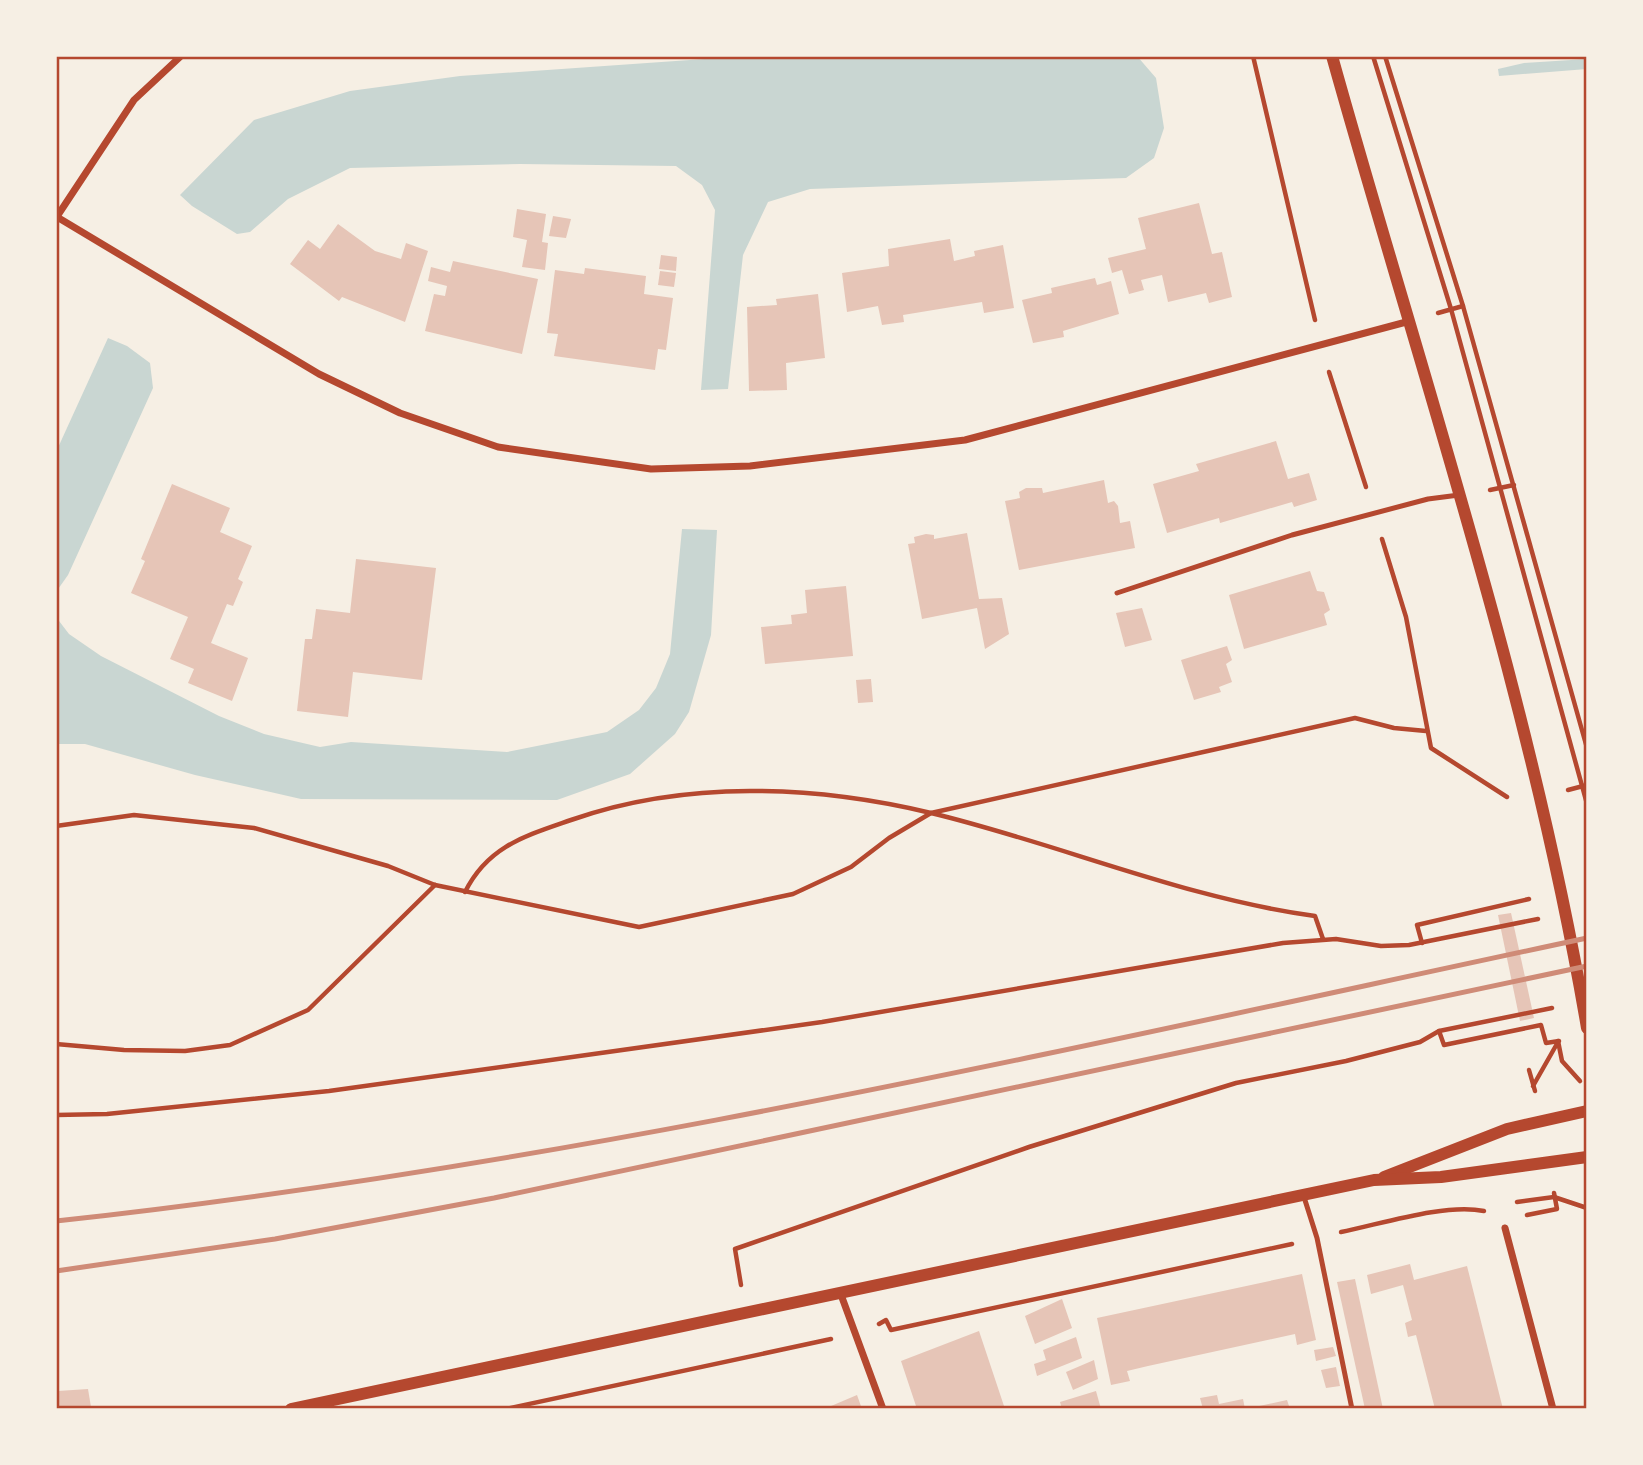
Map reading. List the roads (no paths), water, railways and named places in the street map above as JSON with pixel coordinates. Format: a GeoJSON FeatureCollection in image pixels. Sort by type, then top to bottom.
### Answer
{"type":"FeatureCollection","features":[{"type":"Feature","properties":{"kind":"street"},"geometry":{"type":"LineString","coordinates":[[181,56],[134,100],[56,217],[319,374],[400,412],[498,447],[651,469],[750,466],[965,440],[1410,321]]}},
{"type":"Feature","properties":{"kind":"street"},"geometry":{"type":"LineString","coordinates":[[1332,56],[1410,321],[1541,797],[1587,1028]]}},
{"type":"Feature","properties":{"kind":"street"},"geometry":{"type":"LineString","coordinates":[[1374,1181],[1507,1129],[1587,1111]]}},
{"type":"Feature","properties":{"kind":"street"},"geometry":{"type":"LineString","coordinates":[[291,1409],[840,1291],[1374,1181],[1441,1177],[1587,1157]]}},
{"type":"Feature","properties":{"kind":"street"},"geometry":{"type":"LineString","coordinates":[[1505,1228],[1553,1409]]}},
{"type":"Feature","properties":{"kind":"street"},"geometry":{"type":"LineString","coordinates":[[840,1291],[858,1333],[883,1409]]}},
{"type":"Feature","properties":{"kind":"lane"},"geometry":{"type":"LineString","coordinates":[[1117,593],[1292,535],[1429,499],[1459,495]]}},
{"type":"Feature","properties":{"kind":"lane"},"geometry":{"type":"LineString","coordinates":[[1303,1195],[1317,1238],[1352,1409]]}},
{"type":"Feature","properties":{"kind":"railway"},"geometry":{"type":"LineString","coordinates":[[56,1221],[249,1197],[442,1168],[633,1135],[1016,1060],[1587,938]]}},
{"type":"Feature","properties":{"kind":"railway"},"geometry":{"type":"LineString","coordinates":[[56,1271],[275,1239],[494,1198],[1587,966]]}}]}
